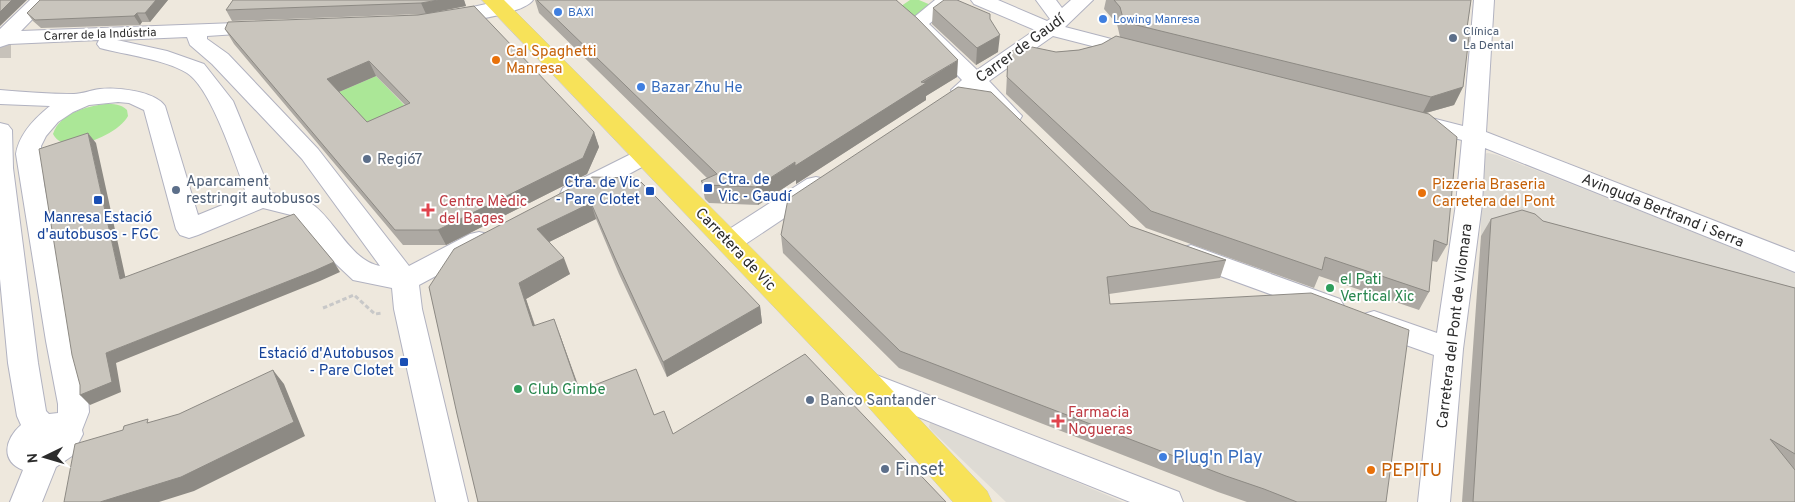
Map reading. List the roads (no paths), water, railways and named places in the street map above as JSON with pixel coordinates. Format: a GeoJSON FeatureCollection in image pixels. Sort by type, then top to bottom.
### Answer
{"type":"FeatureCollection","features":[{"type":"Feature","properties":{"kind":"main road","name":"Carretera de Vic"},"geometry":{"type":"LineString","coordinates":[[496,4],[866,383],[975,502]]}},
{"type":"Feature","properties":{"kind":"street"},"geometry":{"type":"LineString","coordinates":[[5,42],[41,0]]}},
{"type":"Feature","properties":{"kind":"street"},"geometry":{"type":"LineString","coordinates":[[426,22],[496,4],[523,0]]}},
{"type":"Feature","properties":{"kind":"street"},"geometry":{"type":"LineString","coordinates":[[948,0],[917,23],[1031,135]]}},
{"type":"Feature","properties":{"kind":"street"},"geometry":{"type":"LineString","coordinates":[[981,0],[1156,56]]}},
{"type":"Feature","properties":{"kind":"street"},"geometry":{"type":"LineString","coordinates":[[1046,0],[1055,24]]}},
{"type":"Feature","properties":{"kind":"street","name":"Carrer de Gaudí"},"geometry":{"type":"LineString","coordinates":[[942,103],[1055,24],[1083,0]]}},
{"type":"Feature","properties":{"kind":"street","name":"Carretera del Pont de Vilomara"},"geometry":{"type":"LineString","coordinates":[[1434,502],[1448,349],[1458,294],[1469,204],[1484,0]]}},
{"type":"Feature","properties":{"kind":"street","name":"Carrer de la Indústria"},"geometry":{"type":"LineString","coordinates":[[5,42],[278,28]]}},
{"type":"Feature","properties":{"kind":"street"},"geometry":{"type":"LineString","coordinates":[[197,31],[196,41],[220,59],[310,154],[405,280],[408,309],[452,502]]}},
{"type":"Feature","properties":{"kind":"street","name":"Carrer de la Indústria"},"geometry":{"type":"LineString","coordinates":[[5,42],[102,44],[165,40],[197,31]]}},
{"type":"Feature","properties":{"kind":"street"},"geometry":{"type":"LineString","coordinates":[[102,44],[160,55],[196,69],[222,100],[261,199]]}},
{"type":"Feature","properties":{"kind":"street"},"geometry":{"type":"LineString","coordinates":[[26,502],[51,438],[72,419],[73,402],[37,215],[28,148],[41,126],[54,113],[75,101],[94,96],[118,94],[139,98],[154,106],[189,229],[261,199],[303,209],[345,257],[362,273],[405,280],[502,230]]}},
{"type":"Feature","properties":{"kind":"street"},"geometry":{"type":"LineString","coordinates":[[0,97],[75,101]]}},
{"type":"Feature","properties":{"kind":"street","name":"Avinguda Bertrand i Serra"},"geometry":{"type":"LineString","coordinates":[[1388,114],[1475,136],[1795,262]]}},
{"type":"Feature","properties":{"kind":"street"},"geometry":{"type":"LineString","coordinates":[[0,130],[1,168],[23,364],[32,416],[51,438]]}},
{"type":"Feature","properties":{"kind":"street"},"geometry":{"type":"LineString","coordinates":[[555,202],[645,156]]}},
{"type":"Feature","properties":{"kind":"street"},"geometry":{"type":"LineString","coordinates":[[729,242],[834,174]]}},
{"type":"Feature","properties":{"kind":"street"},"geometry":{"type":"LineString","coordinates":[[1173,249],[1448,349]]}},
{"type":"Feature","properties":{"kind":"street"},"geometry":{"type":"LineString","coordinates":[[866,383],[1167,502]]}},
{"type":"Feature","properties":{"kind":"tunnel"},"geometry":{"type":"LineString","coordinates":[[0,47],[11,47]]}},
{"type":"Feature","properties":{"kind":"place","name":"BAXI"},"geometry":{"type":"Point","coordinates":[558,12]}},
{"type":"Feature","properties":{"kind":"place","name":"Lowing Manresa"},"geometry":{"type":"Point","coordinates":[1103,19]}},
{"type":"Feature","properties":{"kind":"place","name":"Clínica La Dental"},"geometry":{"type":"Point","coordinates":[1453,38]}},
{"type":"Feature","properties":{"kind":"place","name":"Cal Spaghetti Manresa"},"geometry":{"type":"Point","coordinates":[496,60]}},
{"type":"Feature","properties":{"kind":"place","name":"Bazar Zhu He"},"geometry":{"type":"Point","coordinates":[641,87]}},
{"type":"Feature","properties":{"kind":"place","name":"Regió7"},"geometry":{"type":"Point","coordinates":[367,159]}},
{"type":"Feature","properties":{"kind":"place","name":"Ctra. de Vic - Gaudí"},"geometry":{"type":"Point","coordinates":[708,188]}},
{"type":"Feature","properties":{"kind":"place","name":"Aparcament restringit autobusos"},"geometry":{"type":"Point","coordinates":[176,190]}},
{"type":"Feature","properties":{"kind":"place","name":"Ctra. de Vic - Pare Clotet"},"geometry":{"type":"Point","coordinates":[650,191]}},
{"type":"Feature","properties":{"kind":"place","name":"Pizzeria Braseria Carretera del Pont"},"geometry":{"type":"Point","coordinates":[1422,193]}},
{"type":"Feature","properties":{"kind":"place","name":"Manresa Estació d'autobusos - FGC"},"geometry":{"type":"Point","coordinates":[98,200]}},
{"type":"Feature","properties":{"kind":"place","name":"Centre Mèdic del Bages"},"geometry":{"type":"Point","coordinates":[428,210]}},
{"type":"Feature","properties":{"kind":"place","name":"el Pati Vertical Xic"},"geometry":{"type":"Point","coordinates":[1330,288]}},
{"type":"Feature","properties":{"kind":"place","name":"Estació d'Autobusos - Pare Clotet"},"geometry":{"type":"Point","coordinates":[404,362]}},
{"type":"Feature","properties":{"kind":"place","name":"Club Gimbe"},"geometry":{"type":"Point","coordinates":[518,389]}},
{"type":"Feature","properties":{"kind":"place","name":"Banco Santander"},"geometry":{"type":"Point","coordinates":[810,400]}},
{"type":"Feature","properties":{"kind":"place","name":"Farmacia Nogueras"},"geometry":{"type":"Point","coordinates":[1058,421]}},
{"type":"Feature","properties":{"kind":"place","name":"Plug'n Play"},"geometry":{"type":"Point","coordinates":[1163,457]}},
{"type":"Feature","properties":{"kind":"place","name":"Finset"},"geometry":{"type":"Point","coordinates":[885,469]}},
{"type":"Feature","properties":{"kind":"place","name":"PEPITU"},"geometry":{"type":"Point","coordinates":[1371,470]}}]}
